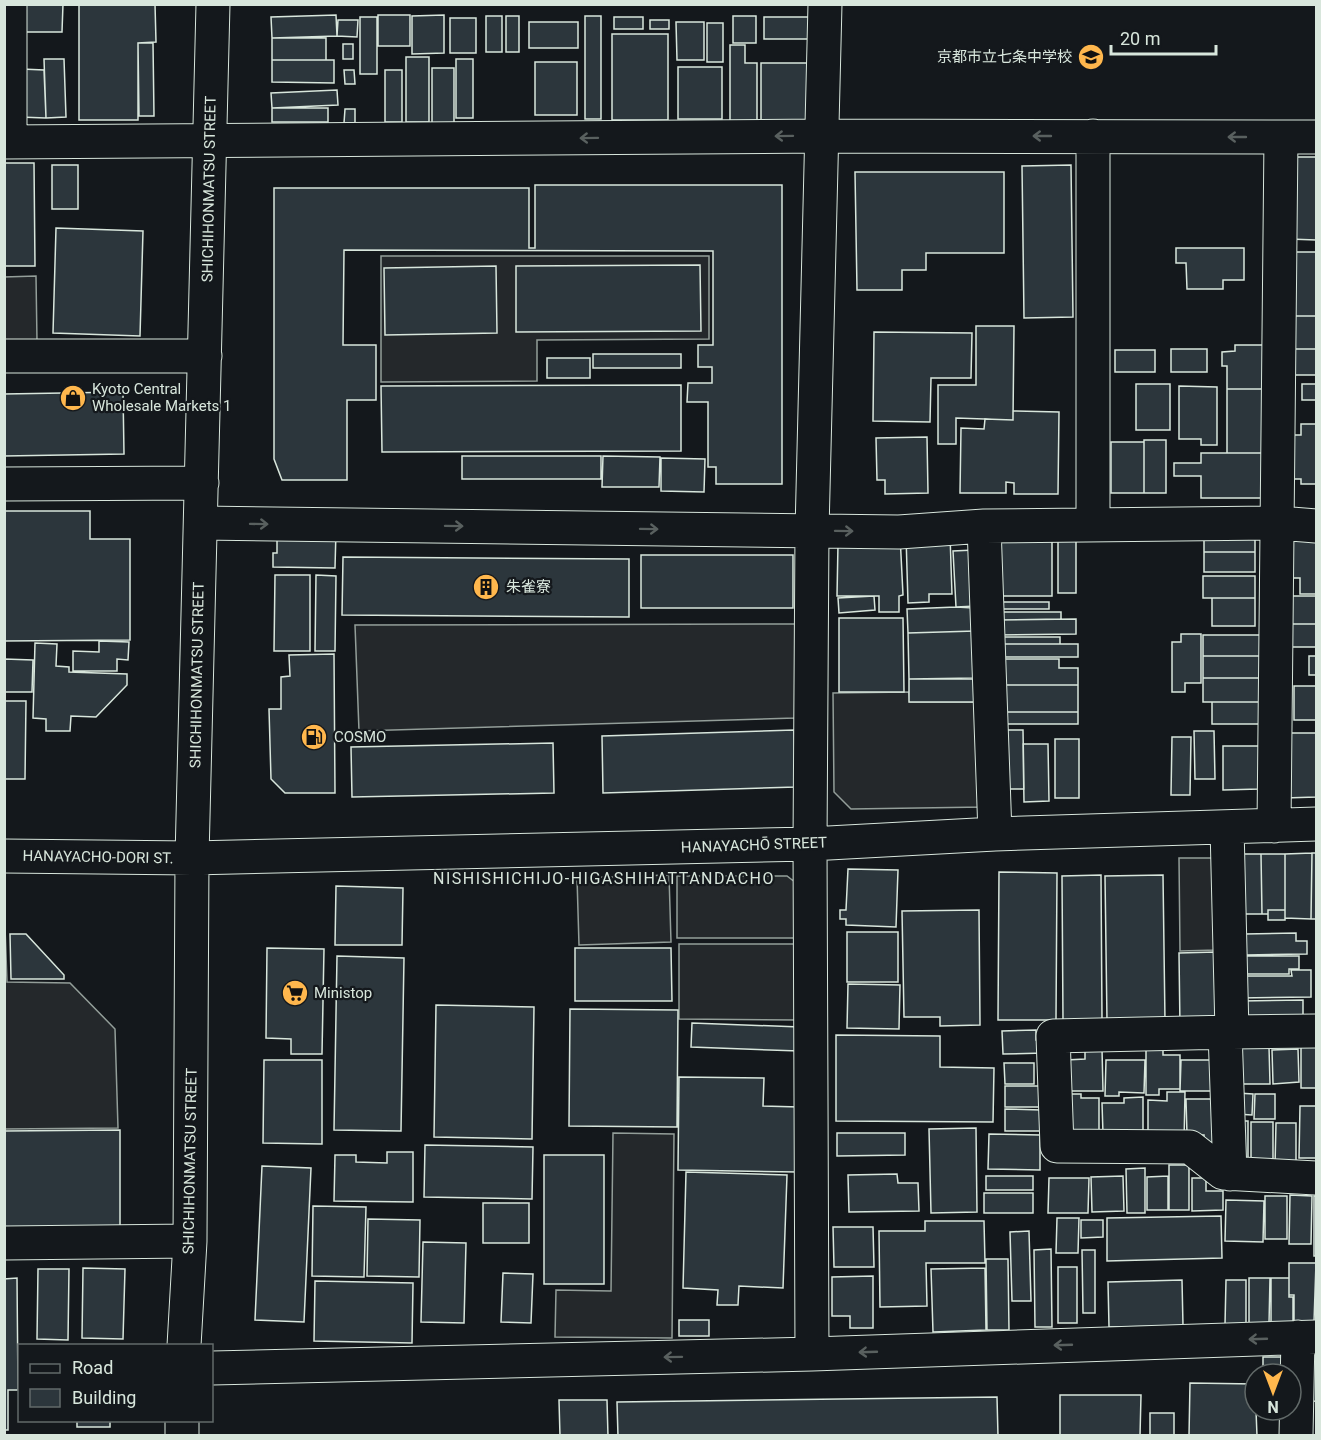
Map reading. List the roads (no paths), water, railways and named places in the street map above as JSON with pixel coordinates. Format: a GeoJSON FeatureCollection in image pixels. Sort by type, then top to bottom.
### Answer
{"type":"FeatureCollection","features":[{"type":"Feature","properties":{"kind":"street"},"geometry":{"type":"LineString","coordinates":[[10,4],[7,142],[823,136],[1317,137]]}},
{"type":"Feature","properties":{"kind":"street","name":"SHICHIHONMATSU STREET"},"geometry":{"type":"LineString","coordinates":[[184,1344],[190,1240],[192,858],[213,4]]}},
{"type":"Feature","properties":{"kind":"street"},"geometry":{"type":"LineString","coordinates":[[812,1354],[810,844],[812,531],[825,4]]}},
{"type":"Feature","properties":{"kind":"street"},"geometry":{"type":"LineString","coordinates":[[1093,136],[1093,525]]}},
{"type":"Feature","properties":{"kind":"street"},"geometry":{"type":"LineString","coordinates":[[1274,826],[1279,523],[1281,137]]}},
{"type":"Feature","properties":{"kind":"street"},"geometry":{"type":"LineString","coordinates":[[4,356],[205,356]]}},
{"type":"Feature","properties":{"kind":"street"},"geometry":{"type":"LineString","coordinates":[[4,484],[202,483]]}},
{"type":"Feature","properties":{"kind":"street"},"geometry":{"type":"LineString","coordinates":[[201,523],[899,532],[984,526],[1279,523],[1317,526]]}},
{"type":"Feature","properties":{"kind":"street"},"geometry":{"type":"LineString","coordinates":[[984,526],[995,834]]}},
{"type":"Feature","properties":{"kind":"street","name":"HANAYACHŌ STREET"},"geometry":{"type":"LineString","coordinates":[[192,858],[810,844],[995,834],[1317,824]]}},
{"type":"Feature","properties":{"kind":"street"},"geometry":{"type":"LineString","coordinates":[[1227,827],[1230,1174]]}},
{"type":"Feature","properties":{"kind":"street","name":"HANAYACHO-DORI ST."},"geometry":{"type":"LineString","coordinates":[[4,856],[192,858]]}},
{"type":"Feature","properties":{"kind":"street"},"geometry":{"type":"LineString","coordinates":[[1317,1031],[1053,1036],[1057,1146],[1190,1147],[1223,1173],[1317,1178]]}},
{"type":"Feature","properties":{"kind":"street"},"geometry":{"type":"LineString","coordinates":[[4,1243],[190,1240]]}},
{"type":"Feature","properties":{"kind":"street"},"geometry":{"type":"LineString","coordinates":[[213,1368],[812,1354],[1307,1337],[1296,1436]]}},
{"type":"Feature","properties":{"kind":"place","name":"京都市立七条中学校"},"geometry":{"type":"Point","coordinates":[1091,57]}},
{"type":"Feature","properties":{"kind":"place","name":"Kyoto Central Wholesale Markets 1"},"geometry":{"type":"Point","coordinates":[73,398]}},
{"type":"Feature","properties":{"kind":"place","name":"朱雀寮"},"geometry":{"type":"Point","coordinates":[486,587]}},
{"type":"Feature","properties":{"kind":"place","name":"COSMO"},"geometry":{"type":"Point","coordinates":[314,737]}},
{"type":"Feature","properties":{"kind":"place","name":"Ministop"},"geometry":{"type":"Point","coordinates":[295,993]}},
{"type":"Feature","properties":{"kind":"district","name":"NISHISHICHIJO-HIGASHIHATTANDACHO"},"geometry":{"type":"Point","coordinates":[604,878]}}]}
